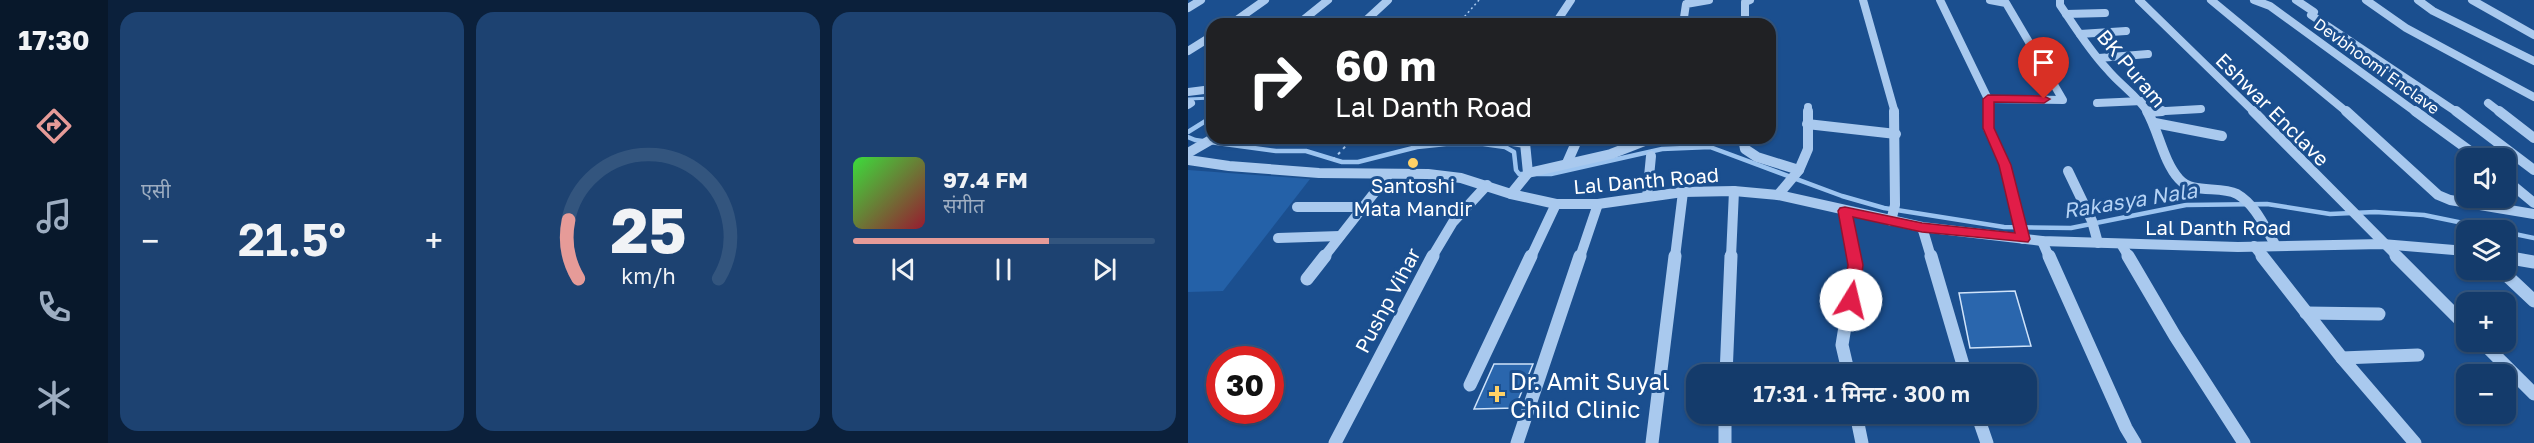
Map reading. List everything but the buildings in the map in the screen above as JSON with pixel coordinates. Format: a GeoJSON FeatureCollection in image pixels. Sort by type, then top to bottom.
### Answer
{"type":"FeatureCollection","features":[{"type":"Feature","properties":{"kind":"street"},"geometry":{"type":"LineString","coordinates":[[1188,9],[1202,0]]}},
{"type":"Feature","properties":{"kind":"street"},"geometry":{"type":"LineString","coordinates":[[1240,18],[1265,0]]}},
{"type":"Feature","properties":{"kind":"street"},"geometry":{"type":"LineString","coordinates":[[1306,18],[1328,0]]}},
{"type":"Feature","properties":{"kind":"street"},"geometry":{"type":"LineString","coordinates":[[1368,18],[1388,0]]}},
{"type":"Feature","properties":{"kind":"street"},"geometry":{"type":"LineString","coordinates":[[1559,18],[1570,0]]}},
{"type":"Feature","properties":{"kind":"street"},"geometry":{"type":"LineString","coordinates":[[1684,18],[1686,4],[1708,0]]}},
{"type":"Feature","properties":{"kind":"street"},"geometry":{"type":"LineString","coordinates":[[1745,18],[1745,2],[1750,0]]}},
{"type":"Feature","properties":{"kind":"street"},"geometry":{"type":"LineString","coordinates":[[1863,0],[1895,114],[1893,213]]}},
{"type":"Feature","properties":{"kind":"street"},"geometry":{"type":"LineString","coordinates":[[1940,0],[1988,99],[1988,128],[2005,165],[2022,232]]}},
{"type":"Feature","properties":{"kind":"street"},"geometry":{"type":"LineString","coordinates":[[1988,99],[2063,100],[2006,3],[1990,0]]}},
{"type":"Feature","properties":{"kind":"street","name":"BK Puram"},"geometry":{"type":"LineString","coordinates":[[2060,0],[2060,5],[2066,14],[2115,79],[2142,101],[2155,123],[2175,173],[2184,185],[2236,193],[2250,205],[2276,246]]}},
{"type":"Feature","properties":{"kind":"street","name":"Eshwar Enclave"},"geometry":{"type":"LineString","coordinates":[[2139,0],[2247,105],[2456,316]]}},
{"type":"Feature","properties":{"kind":"street"},"geometry":{"type":"LineString","coordinates":[[2211,0],[2369,130],[2438,195],[2450,200],[2534,214]]}},
{"type":"Feature","properties":{"kind":"street","name":"Devbhoomi Enclave"},"geometry":{"type":"LineString","coordinates":[[2254,0],[2270,6],[2396,96],[2464,148]]}},
{"type":"Feature","properties":{"kind":"street"},"geometry":{"type":"LineString","coordinates":[[2296,0],[2314,12],[2311,15],[2463,116],[2534,170]]}},
{"type":"Feature","properties":{"kind":"street"},"geometry":{"type":"LineString","coordinates":[[2366,0],[2406,28],[2534,97]]}},
{"type":"Feature","properties":{"kind":"street"},"geometry":{"type":"LineString","coordinates":[[2418,0],[2433,11],[2534,62]]}},
{"type":"Feature","properties":{"kind":"street"},"geometry":{"type":"LineString","coordinates":[[2472,0],[2534,34]]}},
{"type":"Feature","properties":{"kind":"street"},"geometry":{"type":"LineString","coordinates":[[2066,14],[2105,13]]}},
{"type":"Feature","properties":{"kind":"street"},"geometry":{"type":"LineString","coordinates":[[2080,34],[2126,31]]}},
{"type":"Feature","properties":{"kind":"street"},"geometry":{"type":"LineString","coordinates":[[1188,51],[1206,40]]}},
{"type":"Feature","properties":{"kind":"street"},"geometry":{"type":"LineString","coordinates":[[2098,57],[2148,54]]}},
{"type":"Feature","properties":{"kind":"street"},"geometry":{"type":"LineString","coordinates":[[1188,92],[1206,90]]}},
{"type":"Feature","properties":{"kind":"street"},"geometry":{"type":"LineString","coordinates":[[2097,103],[2142,101]]}},
{"type":"Feature","properties":{"kind":"street"},"geometry":{"type":"LineString","coordinates":[[2488,103],[2534,138]]}},
{"type":"Feature","properties":{"kind":"street"},"geometry":{"type":"LineString","coordinates":[[1778,195],[1799,171],[1808,149],[1808,106]]}},
{"type":"Feature","properties":{"kind":"street"},"geometry":{"type":"LineString","coordinates":[[2148,112],[2201,109]]}},
{"type":"Feature","properties":{"kind":"street"},"geometry":{"type":"LineString","coordinates":[[2155,123],[2222,136]]}},
{"type":"Feature","properties":{"kind":"street"},"geometry":{"type":"LineString","coordinates":[[1807,124],[1896,134]]}},
{"type":"Feature","properties":{"kind":"street"},"geometry":{"type":"LineString","coordinates":[[1188,153],[1206,143]]}},
{"type":"Feature","properties":{"kind":"street"},"geometry":{"type":"LineString","coordinates":[[1525,144],[1525,177]]}},
{"type":"Feature","properties":{"kind":"street"},"geometry":{"type":"LineString","coordinates":[[1567,164],[1575,144]]}},
{"type":"Feature","properties":{"kind":"street"},"geometry":{"type":"LineString","coordinates":[[1511,194],[1525,177],[1643,144]]}},
{"type":"Feature","properties":{"kind":"street"},"geometry":{"type":"LineString","coordinates":[[1744,144],[1745,149],[1757,157],[1799,171]]}},
{"type":"Feature","properties":{"kind":"street"},"geometry":{"type":"LineString","coordinates":[[1647,197],[1651,156]]}},
{"type":"Feature","properties":{"kind":"street","name":"Lal Danth Road"},"geometry":{"type":"LineString","coordinates":[[1188,160],[1229,166],[1319,173],[1461,178],[1511,194],[1556,204],[1598,204],[1683,192],[1734,191],[1778,195],[1845,211],[1893,213],[1922,227],[2022,232],[2042,241],[2254,246],[2382,244],[2456,251]]}},
{"type":"Feature","properties":{"kind":"street"},"geometry":{"type":"LineString","coordinates":[[2068,171],[2092,223],[2098,243]]}},
{"type":"Feature","properties":{"kind":"street"},"geometry":{"type":"LineString","coordinates":[[1307,279],[1389,174]]}},
{"type":"Feature","properties":{"kind":"street","name":"Pushp Vihar"},"geometry":{"type":"LineString","coordinates":[[1335,443],[1380,354],[1444,237],[1453,222],[1487,185]]}},
{"type":"Feature","properties":{"kind":"street"},"geometry":{"type":"LineString","coordinates":[[2516,188],[2534,203]]}},
{"type":"Feature","properties":{"kind":"street"},"geometry":{"type":"LineString","coordinates":[[1726,364],[1734,191]]}},
{"type":"Feature","properties":{"kind":"street"},"geometry":{"type":"LineString","coordinates":[[1652,443],[1683,192]]}},
{"type":"Feature","properties":{"kind":"street"},"geometry":{"type":"LineString","coordinates":[[1470,385],[1556,204]]}},
{"type":"Feature","properties":{"kind":"street"},"geometry":{"type":"LineString","coordinates":[[1517,443],[1598,204]]}},
{"type":"Feature","properties":{"kind":"street"},"geometry":{"type":"LineString","coordinates":[[1298,207],[1363,207]]}},
{"type":"Feature","properties":{"kind":"street"},"geometry":{"type":"LineString","coordinates":[[1845,211],[1855,265],[1842,345],[1846,364]]}},
{"type":"Feature","properties":{"kind":"street"},"geometry":{"type":"LineString","coordinates":[[1922,227],[1963,364]]}},
{"type":"Feature","properties":{"kind":"street"},"geometry":{"type":"LineString","coordinates":[[1278,238],[1340,236]]}},
{"type":"Feature","properties":{"kind":"street"},"geometry":{"type":"LineString","coordinates":[[2042,241],[2121,417],[2135,443]]}},
{"type":"Feature","properties":{"kind":"street"},"geometry":{"type":"LineString","coordinates":[[2121,244],[2175,336],[2244,443]]}},
{"type":"Feature","properties":{"kind":"street"},"geometry":{"type":"LineString","coordinates":[[2254,246],[2306,314],[2415,443]]}},
{"type":"Feature","properties":{"kind":"street"},"geometry":{"type":"LineString","coordinates":[[2516,259],[2534,262]]}},
{"type":"Feature","properties":{"kind":"street"},"geometry":{"type":"LineString","coordinates":[[2512,280],[2534,301]]}},
{"type":"Feature","properties":{"kind":"street"},"geometry":{"type":"LineString","coordinates":[[2306,314],[2379,314]]}},
{"type":"Feature","properties":{"kind":"street"},"geometry":{"type":"LineString","coordinates":[[2492,352],[2534,394]]}},
{"type":"Feature","properties":{"kind":"street"},"geometry":{"type":"LineString","coordinates":[[2342,358],[2418,356]]}},
{"type":"Feature","properties":{"kind":"street"},"geometry":{"type":"LineString","coordinates":[[1725,424],[1725,443]]}},
{"type":"Feature","properties":{"kind":"street"},"geometry":{"type":"LineString","coordinates":[[1858,424],[1862,443]]}},
{"type":"Feature","properties":{"kind":"street"},"geometry":{"type":"LineString","coordinates":[[1980,424],[1987,443]]}},
{"type":"Feature","properties":{"kind":"path"},"geometry":{"type":"LineString","coordinates":[[1463,18],[1479,0]]}},
{"type":"Feature","properties":{"kind":"path"},"geometry":{"type":"LineString","coordinates":[[1332,160],[1347,144]]}},
{"type":"Feature","properties":{"kind":"shaded area"},"geometry":{"type":"Polygon","coordinates":[[[1188,170],[1310,179],[1223,291],[1188,292],[1188,170]]]}},
{"type":"Feature","properties":{"kind":"waterway","name":"Rakasya Nala"},"geometry":{"type":"LineString","coordinates":[[1188,99],[1206,98]]}},
{"type":"Feature","properties":{"kind":"waterway","name":"Rakasya Nala"},"geometry":{"type":"LineString","coordinates":[[1188,132],[1206,121]]}},
{"type":"Feature","properties":{"kind":"waterway","name":"Rakasya Nala"},"geometry":{"type":"LineString","coordinates":[[1188,137],[1206,141]]}},
{"type":"Feature","properties":{"kind":"waterway","name":"Rakasya Nala"},"geometry":{"type":"LineString","coordinates":[[1224,144],[1276,151],[1306,151],[1342,162],[1358,162],[1417,147],[1446,144]]}},
{"type":"Feature","properties":{"kind":"waterway","name":"Rakasya Nala"},"geometry":{"type":"LineString","coordinates":[[1446,144],[1483,144]]}},
{"type":"Feature","properties":{"kind":"waterway","name":"Rakasya Nala"},"geometry":{"type":"LineString","coordinates":[[1483,144],[1505,147],[1514,152],[1516,170],[1519,174],[1551,174],[1662,149],[1710,147],[1842,196],[1884,208],[2004,227],[2071,228],[2186,205],[2267,204],[2330,214],[2375,212],[2424,215],[2456,222]]}},
{"type":"Feature","properties":{"kind":"waterway","name":"Rakasya Nala"},"geometry":{"type":"LineString","coordinates":[[2516,234],[2534,238]]}},
{"type":"Feature","properties":{"kind":"place","name":"Santoshi Mata Mandir"},"geometry":{"type":"Point","coordinates":[1413,163]}},
{"type":"Feature","properties":{"kind":"place","name":"Dr. Amit Suyal Child Clinic"},"geometry":{"type":"Point","coordinates":[1497,394]}},
{"type":"Feature","properties":{"kind":"route"},"geometry":{"type":"LineString","coordinates":[[1851,300],[1855,265],[1845,211],[1922,227],[2023,239],[2005,165],[1988,128],[1988,99],[2044,99]]}}]}
